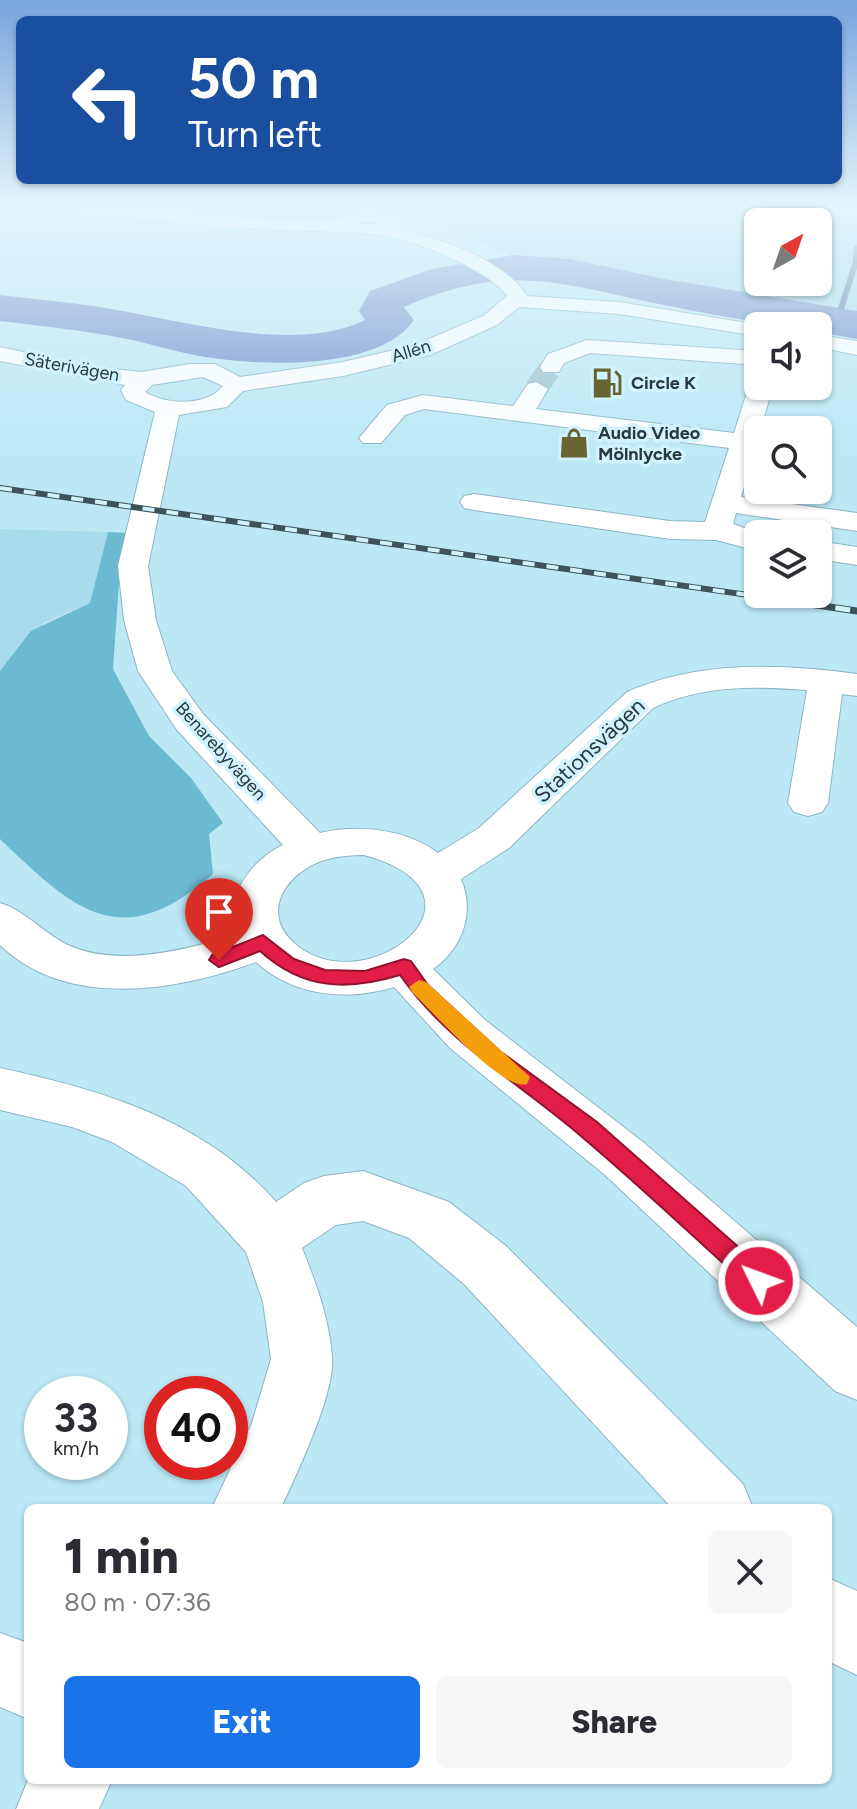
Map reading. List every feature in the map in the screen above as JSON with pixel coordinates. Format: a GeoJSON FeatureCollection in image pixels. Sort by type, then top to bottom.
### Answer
{"type":"FeatureCollection","features":[{"type":"Feature","properties":{"kind":"street"},"geometry":{"type":"LineString","coordinates":[[514,287],[515,301],[619,308],[744,328]]}},
{"type":"Feature","properties":{"kind":"street","name":"Allén"},"geometry":{"type":"LineString","coordinates":[[235,385],[326,373],[400,355],[481,326],[515,301]]}},
{"type":"Feature","properties":{"kind":"street"},"geometry":{"type":"LineString","coordinates":[[832,344],[857,348]]}},
{"type":"Feature","properties":{"kind":"street"},"geometry":{"type":"LineString","coordinates":[[551,367],[556,359],[587,346],[744,357]]}},
{"type":"Feature","properties":{"kind":"street","name":"Säterivägen"},"geometry":{"type":"LineString","coordinates":[[0,354],[52,366],[145,379],[200,370],[218,373],[235,385]]}},
{"type":"Feature","properties":{"kind":"street"},"geometry":{"type":"LineString","coordinates":[[145,379],[133,390],[134,395],[152,406],[168,408],[216,402],[234,391],[235,385]]}},
{"type":"Feature","properties":{"kind":"street"},"geometry":{"type":"LineString","coordinates":[[520,414],[536,389]]}},
{"type":"Feature","properties":{"kind":"street"},"geometry":{"type":"LineString","coordinates":[[722,517],[756,400]]}},
{"type":"Feature","properties":{"kind":"street"},"geometry":{"type":"LineString","coordinates":[[372,438],[396,410],[423,402],[742,442]]}},
{"type":"Feature","properties":{"kind":"street","name":"Benarebyvägen"},"geometry":{"type":"LineString","coordinates":[[168,408],[133,566],[140,620],[155,671],[190,722],[311,849]]}},
{"type":"Feature","properties":{"kind":"street"},"geometry":{"type":"LineString","coordinates":[[474,502],[670,530],[722,517],[857,522]]}},
{"type":"Feature","properties":{"kind":"street"},"geometry":{"type":"LineString","coordinates":[[722,517],[744,532]]}},
{"type":"Feature","properties":{"kind":"street"},"geometry":{"type":"LineString","coordinates":[[832,552],[857,556]]}},
{"type":"Feature","properties":{"kind":"street","name":"Stationsvägen"},"geometry":{"type":"LineString","coordinates":[[437,874],[494,838],[640,700],[655,691],[675,685],[794,676],[841,683]]}},
{"type":"Feature","properties":{"kind":"street"},"geometry":{"type":"LineString","coordinates":[[808,803],[841,683]]}},
{"type":"Feature","properties":{"kind":"street"},"geometry":{"type":"LineString","coordinates":[[346,842],[382,844],[414,855],[437,874],[448,897],[446,923],[431,947],[404,966],[365,978],[324,977],[287,964],[263,942],[254,915],[261,888],[281,865],[311,849],[346,842]]}},
{"type":"Feature","properties":{"kind":"street"},"geometry":{"type":"LineString","coordinates":[[0,919],[45,955],[80,966],[120,972],[182,968],[219,960],[263,942]]}},
{"type":"Feature","properties":{"kind":"street"},"geometry":{"type":"LineString","coordinates":[[404,966],[421,990],[493,1058],[589,1129],[857,1369]]}},
{"type":"Feature","properties":{"kind":"street"},"geometry":{"type":"LineString","coordinates":[[0,1089],[75,1106],[131,1126],[205,1169],[241,1203],[270,1238],[293,1302],[302,1359],[282,1432],[248,1504]]}},
{"type":"Feature","properties":{"kind":"street"},"geometry":{"type":"LineString","coordinates":[[270,1238],[324,1201],[363,1196],[429,1220],[485,1265],[715,1504]]}},
{"type":"Feature","properties":{"kind":"street"},"geometry":{"type":"LineString","coordinates":[[832,1617],[857,1638]]}},
{"type":"Feature","properties":{"kind":"street"},"geometry":{"type":"LineString","coordinates":[[0,1670],[24,1679]]}},
{"type":"Feature","properties":{"kind":"street"},"geometry":{"type":"LineString","coordinates":[[56,1809],[70,1784]]}},
{"type":"Feature","properties":{"kind":"shaded area"},"geometry":{"type":"Polygon","coordinates":[[[672,287],[744,287],[744,296],[832,296],[832,287],[857,287],[857,313],[713,296],[672,287]]]}},
{"type":"Feature","properties":{"kind":"shaded area"},"geometry":{"type":"Polygon","coordinates":[[[0,529],[108,532],[90,603],[45,622],[0,671],[0,529]]]}},
{"type":"Feature","properties":{"kind":"shaded area"},"geometry":{"type":"Polygon","coordinates":[[[108,532],[129,533],[119,583],[113,669],[149,736],[191,778],[223,823],[209,834],[213,874],[181,899],[151,913],[125,918],[100,914],[76,903],[52,886],[0,839],[0,671],[31,631],[90,603],[108,532]]]}},
{"type":"Feature","properties":{"kind":"waterway"},"geometry":{"type":"LineString","coordinates":[[0,308],[121,324],[205,343],[247,347],[305,346],[361,339],[381,331],[392,320],[381,311],[385,300],[417,287]]}},
{"type":"Feature","properties":{"kind":"waterway"},"geometry":{"type":"LineString","coordinates":[[644,287],[857,325]]}},
{"type":"Feature","properties":{"kind":"waterway"},"geometry":{"type":"LineString","coordinates":[[836,322],[847,287]]}},
{"type":"Feature","properties":{"kind":"tunnel"},"geometry":{"type":"LineString","coordinates":[[536,389],[551,367]]}},
{"type":"Feature","properties":{"kind":"railway"},"geometry":{"type":"LineString","coordinates":[[0,488],[744,594]]}},
{"type":"Feature","properties":{"kind":"railway"},"geometry":{"type":"LineString","coordinates":[[832,607],[857,611]]}},
{"type":"Feature","properties":{"kind":"slow traffic"},"geometry":{"type":"LineString","coordinates":[[419,987],[493,1058],[520,1077]]}},
{"type":"Feature","properties":{"kind":"place","name":"Circle K"},"geometry":{"type":"Point","coordinates":[607,383]}},
{"type":"Feature","properties":{"kind":"place","name":"Audio Video Mölnlycke"},"geometry":{"type":"Point","coordinates":[574,443]}},
{"type":"Feature","properties":{"kind":"route"},"geometry":{"type":"LineString","coordinates":[[219,960],[263,942],[287,964],[324,977],[365,978],[404,966],[421,990],[493,1058],[589,1129],[759,1281]]}}]}
